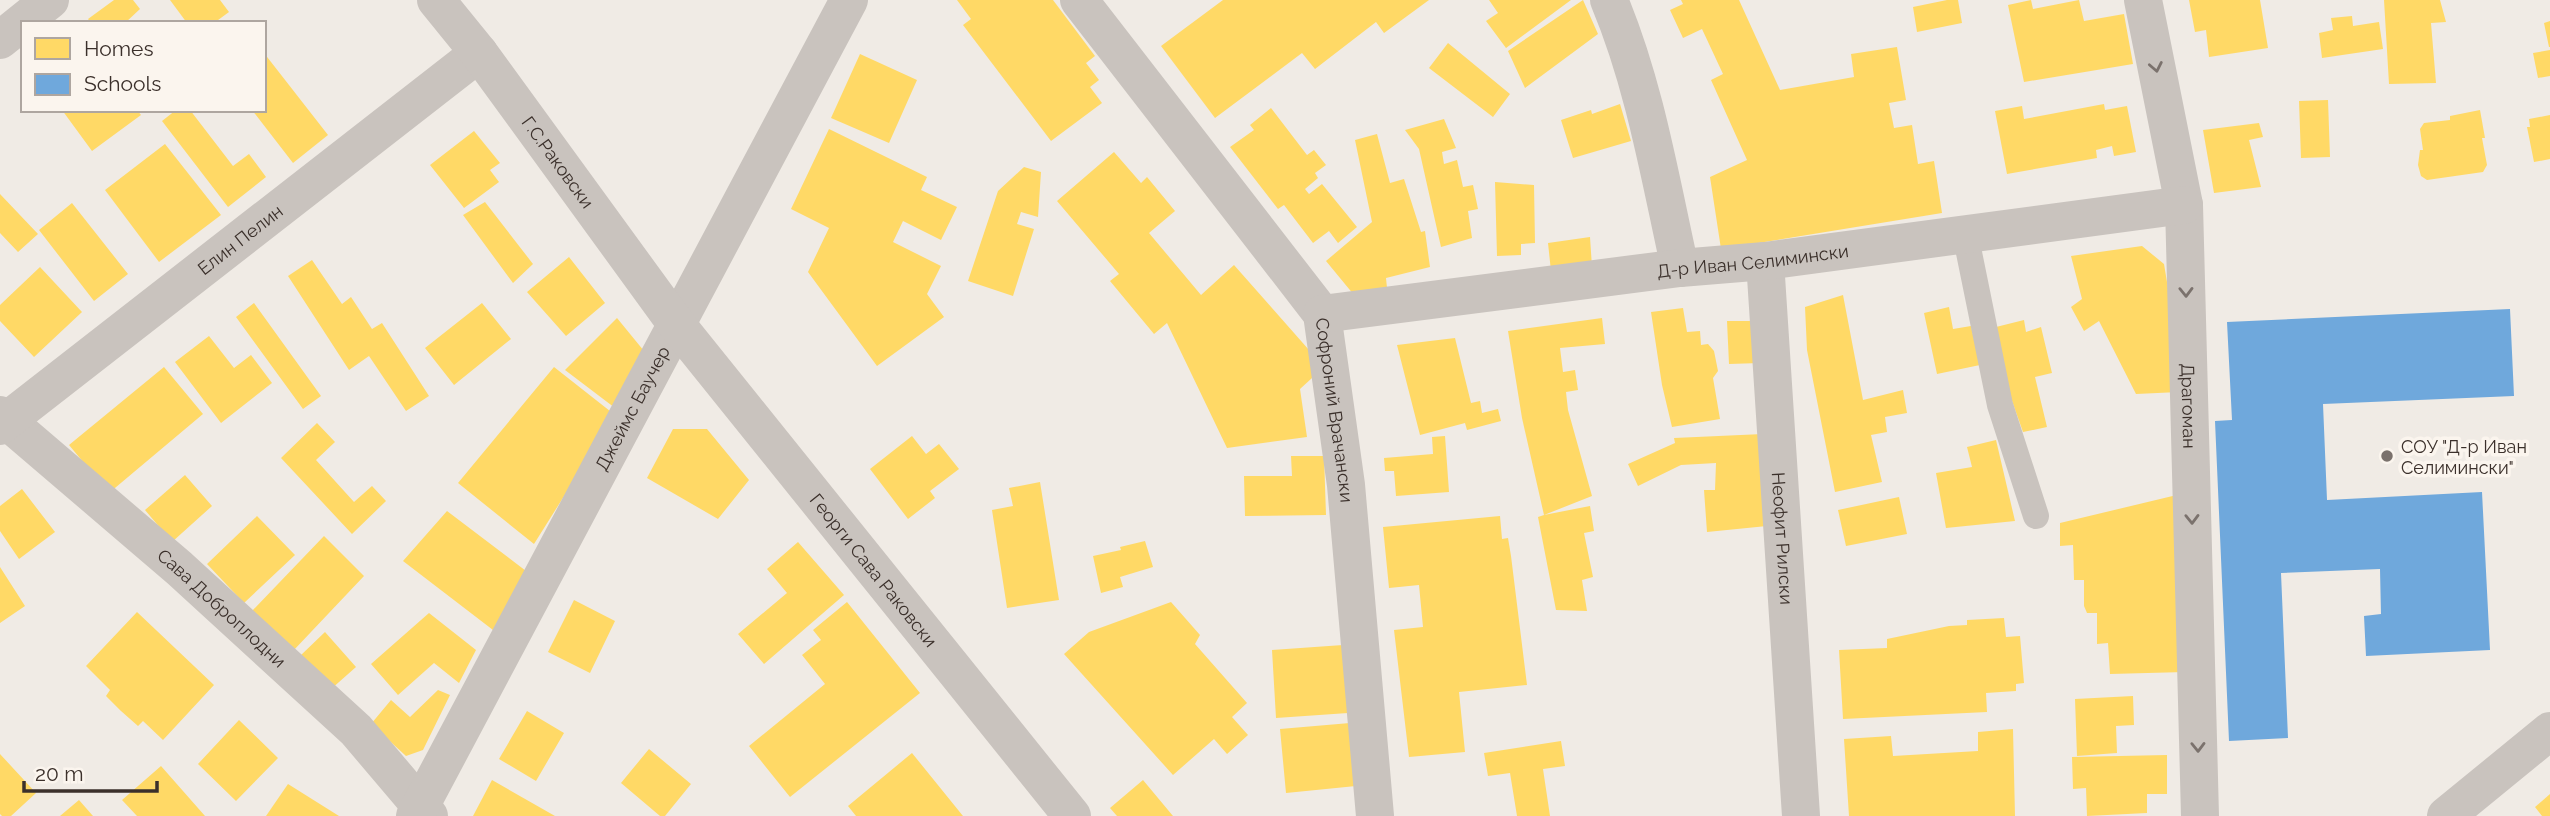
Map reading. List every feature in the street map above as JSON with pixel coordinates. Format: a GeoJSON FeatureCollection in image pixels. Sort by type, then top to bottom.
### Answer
{"type":"FeatureCollection","features":[{"type":"Feature","properties":{"kind":"street"},"geometry":{"type":"LineString","coordinates":[[24,21],[50,0]]}},
{"type":"Feature","properties":{"kind":"street","name":"Г.С.Раковски"},"geometry":{"type":"LineString","coordinates":[[436,0],[479,53],[677,326]]}},
{"type":"Feature","properties":{"kind":"street","name":"Джеймс Баучер"},"geometry":{"type":"LineString","coordinates":[[422,813],[849,0]]}},
{"type":"Feature","properties":{"kind":"street"},"geometry":{"type":"LineString","coordinates":[[1609,0],[1626,41],[1641,92],[1680,268]]}},
{"type":"Feature","properties":{"kind":"street","name":"Драгоман"},"geometry":{"type":"LineString","coordinates":[[2143,0],[2184,205],[2200,816]]}},
{"type":"Feature","properties":{"kind":"street","name":"Софроний Врачански"},"geometry":{"type":"LineString","coordinates":[[1092,4],[1322,314],[1346,485],[1376,816]]}},
{"type":"Feature","properties":{"kind":"street"},"geometry":{"type":"LineString","coordinates":[[0,40],[21,23]]}},
{"type":"Feature","properties":{"kind":"street","name":"Елин Пелин"},"geometry":{"type":"LineString","coordinates":[[2,420],[479,53]]}},
{"type":"Feature","properties":{"kind":"street","name":"Д-р Иван Селимински"},"geometry":{"type":"LineString","coordinates":[[1322,314],[1680,268],[1765,261],[2184,205]]}},
{"type":"Feature","properties":{"kind":"street","name":"Неофит Рилски"},"geometry":{"type":"LineString","coordinates":[[1765,261],[1801,816]]}},
{"type":"Feature","properties":{"kind":"street","name":"Георги Сава Раковски"},"geometry":{"type":"LineString","coordinates":[[677,326],[1072,816]]}},
{"type":"Feature","properties":{"kind":"street","name":"Сава Доброплодни"},"geometry":{"type":"LineString","coordinates":[[2,420],[179,568],[356,730],[422,813]]}},
{"type":"Feature","properties":{"kind":"street"},"geometry":{"type":"LineString","coordinates":[[2446,816],[2550,732]]}},
{"type":"Feature","properties":{"kind":"lane"},"geometry":{"type":"LineString","coordinates":[[1965,233],[2000,405],[2036,516]]}},
{"type":"Feature","properties":{"kind":"building: Homes"},"geometry":{"type":"Polygon","coordinates":[[[114,0],[133,0],[140,9],[127,21],[88,19],[114,0]]]}},
{"type":"Feature","properties":{"kind":"building: Homes"},"geometry":{"type":"Polygon","coordinates":[[[170,0],[220,0],[229,12],[217,21],[186,21],[170,0]]]}},
{"type":"Feature","properties":{"kind":"building: Homes"},"geometry":{"type":"Polygon","coordinates":[[[957,0],[1053,0],[1095,56],[1086,63],[1099,80],[1090,87],[1102,103],[1051,141],[963,25],[971,19],[957,0]]]}},
{"type":"Feature","properties":{"kind":"building: Homes"},"geometry":{"type":"Polygon","coordinates":[[[1223,0],[1429,0],[1384,33],[1376,22],[1315,69],[1302,53],[1215,118],[1161,46],[1223,0]]]}},
{"type":"Feature","properties":{"kind":"building: Homes"},"geometry":{"type":"Polygon","coordinates":[[[1489,0],[1571,0],[1506,48],[1486,21],[1498,13],[1489,0]]]}},
{"type":"Feature","properties":{"kind":"building: Homes"},"geometry":{"type":"Polygon","coordinates":[[[1583,0],[1598,34],[1525,88],[1508,51],[1583,0]]]}},
{"type":"Feature","properties":{"kind":"building: Homes"},"geometry":{"type":"Polygon","coordinates":[[[1681,0],[1739,0],[1780,90],[1854,77],[1851,54],[1897,47],[1906,100],[1889,103],[1894,128],[1912,125],[1918,164],[1934,161],[1942,213],[1721,249],[1710,177],[1747,160],[1711,80],[1723,74],[1702,29],[1683,38],[1670,10],[1683,4],[1681,0]]]}},
{"type":"Feature","properties":{"kind":"building: Homes"},"geometry":{"type":"Polygon","coordinates":[[[1958,0],[1962,23],[1917,32],[1913,7],[1958,0]]]}},
{"type":"Feature","properties":{"kind":"building: Homes"},"geometry":{"type":"Polygon","coordinates":[[[2031,0],[2033,9],[2079,0],[2084,21],[2124,14],[2133,64],[2024,82],[2008,5],[2031,0]]]}},
{"type":"Feature","properties":{"kind":"building: Homes"},"geometry":{"type":"Polygon","coordinates":[[[2189,0],[2260,0],[2268,48],[2209,57],[2206,30],[2195,32],[2189,0]]]}},
{"type":"Feature","properties":{"kind":"building: Homes"},"geometry":{"type":"Polygon","coordinates":[[[2384,0],[2440,0],[2446,22],[2431,23],[2436,83],[2389,84],[2384,0]]]}},
{"type":"Feature","properties":{"kind":"building: Homes"},"geometry":{"type":"Polygon","coordinates":[[[2352,16],[2353,26],[2379,22],[2383,49],[2322,58],[2319,33],[2333,30],[2331,18],[2352,16]]]}},
{"type":"Feature","properties":{"kind":"building: Homes"},"geometry":{"type":"Polygon","coordinates":[[[2550,21],[2550,47],[2549,47],[2544,23],[2550,21]]]}},
{"type":"Feature","properties":{"kind":"building: Homes"},"geometry":{"type":"Polygon","coordinates":[[[1448,43],[1510,94],[1493,117],[1429,68],[1448,43]]]}},
{"type":"Feature","properties":{"kind":"building: Homes"},"geometry":{"type":"Polygon","coordinates":[[[2550,50],[2550,76],[2538,78],[2533,53],[2550,50]]]}},
{"type":"Feature","properties":{"kind":"building: Homes"},"geometry":{"type":"Polygon","coordinates":[[[860,54],[917,80],[889,143],[831,118],[860,54]]]}},
{"type":"Feature","properties":{"kind":"building: Homes"},"geometry":{"type":"Polygon","coordinates":[[[266,56],[328,135],[293,163],[254,112],[266,112],[266,56]]]}},
{"type":"Feature","properties":{"kind":"building: Homes"},"geometry":{"type":"Polygon","coordinates":[[[2328,100],[2330,157],[2301,158],[2299,101],[2328,100]]]}},
{"type":"Feature","properties":{"kind":"building: Homes"},"geometry":{"type":"Polygon","coordinates":[[[1620,104],[1631,141],[1573,158],[1561,120],[1591,110],[1592,114],[1620,104]]]}},
{"type":"Feature","properties":{"kind":"building: Homes"},"geometry":{"type":"Polygon","coordinates":[[[2104,104],[2105,110],[2127,106],[2136,152],[2114,156],[2112,146],[2096,150],[2097,158],[2007,174],[1995,111],[2022,106],[2024,119],[2104,104]]]}},
{"type":"Feature","properties":{"kind":"building: Homes"},"geometry":{"type":"Polygon","coordinates":[[[1271,108],[1307,155],[1314,150],[1326,165],[1315,173],[1318,178],[1305,189],[1309,194],[1322,184],[1357,227],[1338,243],[1329,231],[1313,243],[1284,205],[1278,209],[1230,147],[1254,130],[1250,125],[1271,108]]]}},
{"type":"Feature","properties":{"kind":"building: Homes"},"geometry":{"type":"Polygon","coordinates":[[[2480,110],[2487,165],[2483,172],[2427,180],[2421,176],[2418,165],[2420,150],[2423,150],[2420,129],[2424,123],[2450,120],[2450,116],[2480,110]]]}},
{"type":"Feature","properties":{"kind":"building: Homes"},"geometry":{"type":"Polygon","coordinates":[[[63,112],[139,112],[141,115],[92,151],[63,112]]]}},
{"type":"Feature","properties":{"kind":"building: Homes"},"geometry":{"type":"Polygon","coordinates":[[[173,112],[192,112],[233,166],[249,154],[266,177],[228,207],[162,121],[173,112]]]}},
{"type":"Feature","properties":{"kind":"building: Homes"},"geometry":{"type":"Polygon","coordinates":[[[2550,115],[2550,159],[2534,162],[2527,127],[2530,127],[2529,119],[2550,115]]]}},
{"type":"Feature","properties":{"kind":"building: Homes"},"geometry":{"type":"Polygon","coordinates":[[[1444,119],[1456,148],[1442,152],[1444,164],[1457,160],[1463,187],[1473,185],[1478,209],[1468,211],[1472,238],[1441,247],[1419,149],[1405,130],[1444,119]]]}},
{"type":"Feature","properties":{"kind":"building: Homes"},"geometry":{"type":"Polygon","coordinates":[[[2259,123],[2263,137],[2249,140],[2261,187],[2214,193],[2203,130],[2259,123]]]}},
{"type":"Feature","properties":{"kind":"building: Homes"},"geometry":{"type":"Polygon","coordinates":[[[829,129],[927,177],[921,190],[957,207],[941,240],[903,221],[893,242],[941,266],[927,294],[944,317],[877,366],[808,272],[829,228],[791,209],[829,129]]]}},
{"type":"Feature","properties":{"kind":"building: Homes"},"geometry":{"type":"Polygon","coordinates":[[[474,131],[500,163],[490,170],[499,182],[464,208],[430,165],[474,131]]]}},
{"type":"Feature","properties":{"kind":"building: Homes"},"geometry":{"type":"Polygon","coordinates":[[[1377,134],[1390,183],[1404,179],[1421,232],[1425,231],[1430,267],[1386,278],[1387,288],[1354,295],[1326,261],[1372,222],[1355,140],[1377,134]]]}},
{"type":"Feature","properties":{"kind":"building: Homes"},"geometry":{"type":"Polygon","coordinates":[[[165,144],[221,215],[159,262],[105,190],[165,144]]]}},
{"type":"Feature","properties":{"kind":"building: Homes"},"geometry":{"type":"Polygon","coordinates":[[[1114,152],[1141,183],[1147,177],[1175,211],[1149,233],[1201,295],[1234,265],[1324,367],[1300,389],[1307,437],[1227,448],[1167,323],[1154,334],[1110,281],[1119,274],[1057,201],[1114,152]]]}},
{"type":"Feature","properties":{"kind":"building: Homes"},"geometry":{"type":"Polygon","coordinates":[[[1024,167],[1041,172],[1038,217],[1021,212],[1017,224],[1034,229],[1013,296],[968,281],[998,191],[1024,167]]]}},
{"type":"Feature","properties":{"kind":"building: Homes"},"geometry":{"type":"Polygon","coordinates":[[[1495,182],[1534,185],[1535,243],[1521,244],[1521,255],[1497,256],[1495,182]]]}},
{"type":"Feature","properties":{"kind":"building: Homes"},"geometry":{"type":"Polygon","coordinates":[[[0,194],[38,234],[18,252],[0,233],[0,194]]]}},
{"type":"Feature","properties":{"kind":"building: Homes"},"geometry":{"type":"Polygon","coordinates":[[[485,202],[533,264],[513,283],[463,215],[485,202]]]}},
{"type":"Feature","properties":{"kind":"building: Homes"},"geometry":{"type":"Polygon","coordinates":[[[72,203],[128,274],[94,301],[39,230],[72,203]]]}},
{"type":"Feature","properties":{"kind":"building: Homes"},"geometry":{"type":"Polygon","coordinates":[[[1590,237],[1592,267],[1551,271],[1548,243],[1590,237]]]}},
{"type":"Feature","properties":{"kind":"building: Homes"},"geometry":{"type":"Polygon","coordinates":[[[2142,246],[2164,264],[2173,318],[2179,392],[2136,394],[2099,321],[2084,331],[2071,307],[2082,299],[2071,256],[2142,246]]]}},
{"type":"Feature","properties":{"kind":"building: Homes"},"geometry":{"type":"Polygon","coordinates":[[[569,257],[605,303],[566,336],[527,292],[569,257]]]}},
{"type":"Feature","properties":{"kind":"building: Homes"},"geometry":{"type":"Polygon","coordinates":[[[312,260],[342,304],[351,297],[372,329],[382,323],[429,396],[406,411],[369,356],[349,370],[288,276],[312,260]]]}},
{"type":"Feature","properties":{"kind":"building: Homes"},"geometry":{"type":"Polygon","coordinates":[[[40,267],[82,312],[34,357],[0,321],[0,305],[40,267]]]}},
{"type":"Feature","properties":{"kind":"building: Homes"},"geometry":{"type":"Polygon","coordinates":[[[1843,295],[1863,400],[1903,390],[1907,413],[1885,417],[1887,432],[1871,435],[1882,482],[1835,492],[1807,350],[1805,307],[1843,295]]]}},
{"type":"Feature","properties":{"kind":"building: Homes"},"geometry":{"type":"Polygon","coordinates":[[[254,303],[321,396],[303,409],[236,317],[254,303]]]}},
{"type":"Feature","properties":{"kind":"building: Homes"},"geometry":{"type":"Polygon","coordinates":[[[482,303],[511,339],[454,385],[425,348],[482,303]]]}},
{"type":"Feature","properties":{"kind":"building: Homes"},"geometry":{"type":"Polygon","coordinates":[[[1949,307],[1953,329],[1971,326],[1980,365],[1937,374],[1924,313],[1949,307]]]}},
{"type":"Feature","properties":{"kind":"building: Homes"},"geometry":{"type":"Polygon","coordinates":[[[1683,308],[1687,332],[1700,331],[1701,345],[1708,344],[1714,351],[1718,371],[1713,378],[1720,419],[1672,427],[1662,385],[1651,312],[1683,308]]]}},
{"type":"Feature","properties":{"kind":"building: Homes"},"geometry":{"type":"Polygon","coordinates":[[[617,318],[644,351],[619,411],[565,370],[617,318]]]}},
{"type":"Feature","properties":{"kind":"building: Homes"},"geometry":{"type":"Polygon","coordinates":[[[1602,318],[1605,344],[1560,348],[1563,372],[1575,370],[1578,390],[1566,392],[1568,410],[1592,496],[1544,515],[1522,418],[1508,331],[1602,318]]]}},
{"type":"Feature","properties":{"kind":"building: Homes"},"geometry":{"type":"Polygon","coordinates":[[[2024,320],[2026,332],[2041,327],[2052,373],[2035,377],[2047,427],[2023,432],[2006,384],[1996,327],[2024,320]]]}},
{"type":"Feature","properties":{"kind":"building: Homes"},"geometry":{"type":"Polygon","coordinates":[[[1727,321],[1758,321],[1760,363],[1729,364],[1727,321]]]}},
{"type":"Feature","properties":{"kind":"building: Homes"},"geometry":{"type":"Polygon","coordinates":[[[209,336],[234,368],[251,355],[272,383],[221,423],[175,362],[209,336]]]}},
{"type":"Feature","properties":{"kind":"building: Homes"},"geometry":{"type":"Polygon","coordinates":[[[1455,338],[1471,403],[1480,401],[1482,413],[1498,409],[1501,421],[1467,430],[1465,423],[1420,435],[1397,345],[1455,338]]]}},
{"type":"Feature","properties":{"kind":"building: Homes"},"geometry":{"type":"Polygon","coordinates":[[[164,367],[203,414],[109,493],[69,445],[164,367]]]}},
{"type":"Feature","properties":{"kind":"building: Homes"},"geometry":{"type":"Polygon","coordinates":[[[554,367],[615,415],[534,544],[458,483],[554,367]]]}},
{"type":"Feature","properties":{"kind":"building: Homes"},"geometry":{"type":"Polygon","coordinates":[[[317,423],[335,442],[316,460],[354,502],[372,486],[386,501],[352,534],[281,458],[317,423]]]}},
{"type":"Feature","properties":{"kind":"building: Homes"},"geometry":{"type":"Polygon","coordinates":[[[673,429],[707,429],[749,480],[718,519],[647,478],[673,429]]]}},
{"type":"Feature","properties":{"kind":"building: Homes"},"geometry":{"type":"Polygon","coordinates":[[[1763,434],[1767,526],[1707,532],[1704,490],[1715,490],[1716,463],[1681,465],[1638,486],[1628,464],[1675,443],[1674,438],[1763,434]]]}},
{"type":"Feature","properties":{"kind":"building: Homes"},"geometry":{"type":"Polygon","coordinates":[[[912,436],[926,454],[939,444],[959,469],[930,491],[935,498],[908,519],[870,469],[912,436]]]}},
{"type":"Feature","properties":{"kind":"building: Homes"},"geometry":{"type":"Polygon","coordinates":[[[1445,436],[1449,492],[1396,496],[1394,471],[1385,471],[1384,458],[1433,454],[1432,437],[1445,436]]]}},
{"type":"Feature","properties":{"kind":"building: Homes"},"geometry":{"type":"Polygon","coordinates":[[[1996,440],[2015,521],[1946,528],[1936,473],[1972,467],[1967,447],[1996,440]]]}},
{"type":"Feature","properties":{"kind":"building: Homes"},"geometry":{"type":"Polygon","coordinates":[[[1291,456],[1324,456],[1326,515],[1245,516],[1244,476],[1292,476],[1291,456]]]}},
{"type":"Feature","properties":{"kind":"building: Homes"},"geometry":{"type":"Polygon","coordinates":[[[185,475],[212,506],[172,542],[145,510],[185,475]]]}},
{"type":"Feature","properties":{"kind":"building: Homes"},"geometry":{"type":"Polygon","coordinates":[[[1040,482],[1059,600],[1007,608],[992,510],[1013,506],[1009,488],[1040,482]]]}},
{"type":"Feature","properties":{"kind":"building: Homes"},"geometry":{"type":"Polygon","coordinates":[[[22,489],[55,532],[19,559],[0,531],[0,506],[22,489]]]}},
{"type":"Feature","properties":{"kind":"building: Homes"},"geometry":{"type":"Polygon","coordinates":[[[2181,494],[2185,672],[2110,674],[2108,643],[2097,644],[2097,613],[2087,613],[2084,606],[2084,580],[2074,580],[2073,545],[2060,546],[2060,523],[2181,494]]]}},
{"type":"Feature","properties":{"kind":"building: Homes"},"geometry":{"type":"Polygon","coordinates":[[[1899,497],[1907,534],[1846,546],[1838,510],[1899,497]]]}},
{"type":"Feature","properties":{"kind":"building: Homes"},"geometry":{"type":"Polygon","coordinates":[[[1590,506],[1594,531],[1584,533],[1593,577],[1582,580],[1587,611],[1556,610],[1538,517],[1590,506]]]}},
{"type":"Feature","properties":{"kind":"building: Homes"},"geometry":{"type":"Polygon","coordinates":[[[447,511],[526,571],[493,630],[403,561],[447,511]]]}},
{"type":"Feature","properties":{"kind":"building: Homes"},"geometry":{"type":"Polygon","coordinates":[[[257,516],[295,555],[244,603],[207,564],[257,516]]]}},
{"type":"Feature","properties":{"kind":"building: Homes"},"geometry":{"type":"Polygon","coordinates":[[[1500,516],[1502,539],[1508,538],[1511,556],[1527,685],[1459,692],[1465,752],[1409,757],[1394,630],[1423,627],[1419,585],[1389,588],[1383,527],[1500,516]]]}},
{"type":"Feature","properties":{"kind":"building: Homes"},"geometry":{"type":"Polygon","coordinates":[[[324,536],[364,576],[293,651],[252,611],[324,536]]]}},
{"type":"Feature","properties":{"kind":"building: Homes"},"geometry":{"type":"Polygon","coordinates":[[[1145,541],[1153,567],[1120,577],[1123,587],[1101,593],[1093,556],[1145,541]]]}},
{"type":"Feature","properties":{"kind":"building: Homes"},"geometry":{"type":"Polygon","coordinates":[[[798,542],[844,595],[764,664],[738,634],[787,593],[767,569],[798,542]]]}},
{"type":"Feature","properties":{"kind":"building: Homes"},"geometry":{"type":"Polygon","coordinates":[[[0,567],[25,606],[0,623],[0,567]]]}},
{"type":"Feature","properties":{"kind":"building: Homes"},"geometry":{"type":"Polygon","coordinates":[[[574,600],[615,621],[590,673],[548,652],[574,600]]]}},
{"type":"Feature","properties":{"kind":"building: Homes"},"geometry":{"type":"Polygon","coordinates":[[[847,602],[920,693],[790,797],[749,746],[825,684],[802,655],[821,640],[813,630],[847,602]]]}},
{"type":"Feature","properties":{"kind":"building: Homes"},"geometry":{"type":"Polygon","coordinates":[[[1171,602],[1200,635],[1195,644],[1247,703],[1232,717],[1248,735],[1227,754],[1214,739],[1173,775],[1064,654],[1089,632],[1171,602]]]}},
{"type":"Feature","properties":{"kind":"building: Homes"},"geometry":{"type":"Polygon","coordinates":[[[137,612],[214,685],[163,740],[143,721],[138,726],[121,711],[106,696],[110,690],[86,666],[137,612]]]}},
{"type":"Feature","properties":{"kind":"building: Homes"},"geometry":{"type":"Polygon","coordinates":[[[429,613],[476,650],[459,683],[434,663],[398,695],[371,664],[429,613]]]}},
{"type":"Feature","properties":{"kind":"building: Homes"},"geometry":{"type":"Polygon","coordinates":[[[2004,618],[2006,637],[2020,636],[2024,683],[2016,684],[2016,691],[1986,693],[1987,712],[1843,719],[1839,650],[1887,648],[1887,639],[1949,626],[1967,625],[1967,620],[2004,618]]]}},
{"type":"Feature","properties":{"kind":"building: Homes"},"geometry":{"type":"Polygon","coordinates":[[[325,632],[356,667],[330,690],[300,656],[325,632]]]}},
{"type":"Feature","properties":{"kind":"building: Homes"},"geometry":{"type":"Polygon","coordinates":[[[1343,645],[1348,713],[1276,718],[1272,650],[1343,645]]]}},
{"type":"Feature","properties":{"kind":"building: Homes"},"geometry":{"type":"Polygon","coordinates":[[[438,690],[450,695],[423,750],[406,756],[371,724],[391,700],[410,717],[438,690]]]}},
{"type":"Feature","properties":{"kind":"building: Homes"},"geometry":{"type":"Polygon","coordinates":[[[2133,696],[2134,725],[2116,726],[2117,753],[2077,756],[2075,699],[2133,696]]]}},
{"type":"Feature","properties":{"kind":"building: Homes"},"geometry":{"type":"Polygon","coordinates":[[[527,711],[564,733],[536,781],[499,759],[527,711]]]}},
{"type":"Feature","properties":{"kind":"building: Homes"},"geometry":{"type":"Polygon","coordinates":[[[239,720],[278,758],[236,801],[198,764],[239,720]]]}},
{"type":"Feature","properties":{"kind":"building: Homes"},"geometry":{"type":"Polygon","coordinates":[[[1350,723],[1356,786],[1286,793],[1280,729],[1350,723]]]}},
{"type":"Feature","properties":{"kind":"building: Homes"},"geometry":{"type":"Polygon","coordinates":[[[2013,729],[2015,816],[1849,816],[1844,739],[1891,736],[1893,756],[1978,751],[1978,732],[2013,729]]]}},
{"type":"Feature","properties":{"kind":"building: Homes"},"geometry":{"type":"Polygon","coordinates":[[[1561,741],[1565,766],[1543,769],[1550,816],[1517,816],[1510,773],[1488,776],[1484,753],[1561,741]]]}},
{"type":"Feature","properties":{"kind":"building: Homes"},"geometry":{"type":"Polygon","coordinates":[[[649,749],[691,784],[665,816],[660,816],[621,783],[649,749]]]}},
{"type":"Feature","properties":{"kind":"building: Homes"},"geometry":{"type":"Polygon","coordinates":[[[912,753],[963,816],[856,816],[848,806],[912,753]]]}},
{"type":"Feature","properties":{"kind":"building: Homes"},"geometry":{"type":"Polygon","coordinates":[[[0,754],[36,793],[11,816],[0,814],[0,754]]]}},
{"type":"Feature","properties":{"kind":"building: Homes"},"geometry":{"type":"Polygon","coordinates":[[[2167,755],[2167,794],[2147,794],[2147,813],[2087,816],[2086,788],[2073,789],[2072,757],[2167,755]]]}},
{"type":"Feature","properties":{"kind":"building: Homes"},"geometry":{"type":"Polygon","coordinates":[[[161,766],[205,816],[137,816],[122,800],[161,766]]]}},
{"type":"Feature","properties":{"kind":"building: Homes"},"geometry":{"type":"Polygon","coordinates":[[[492,780],[555,816],[473,816],[492,780]]]}},
{"type":"Feature","properties":{"kind":"building: Homes"},"geometry":{"type":"Polygon","coordinates":[[[1143,780],[1173,816],[1117,816],[1110,808],[1143,780]]]}},
{"type":"Feature","properties":{"kind":"building: Homes"},"geometry":{"type":"Polygon","coordinates":[[[288,784],[339,816],[266,816],[288,784]]]}},
{"type":"Feature","properties":{"kind":"building: Homes"},"geometry":{"type":"Polygon","coordinates":[[[2550,794],[2550,816],[2542,816],[2535,807],[2550,794]]]}},
{"type":"Feature","properties":{"kind":"building: Homes"},"geometry":{"type":"Polygon","coordinates":[[[79,800],[93,816],[60,816],[79,800]]]}},
{"type":"Feature","properties":{"kind":"building: Schools"},"geometry":{"type":"Polygon","coordinates":[[[2510,309],[2514,396],[2323,404],[2327,500],[2482,492],[2490,650],[2366,656],[2364,616],[2381,614],[2380,569],[2281,573],[2288,738],[2229,741],[2215,421],[2232,420],[2227,322],[2510,309]]]}},
{"type":"Feature","properties":{"kind":"place","name":"СОУ \"Д-р Иван Селимински\""},"geometry":{"type":"Point","coordinates":[2387,456]}}]}
